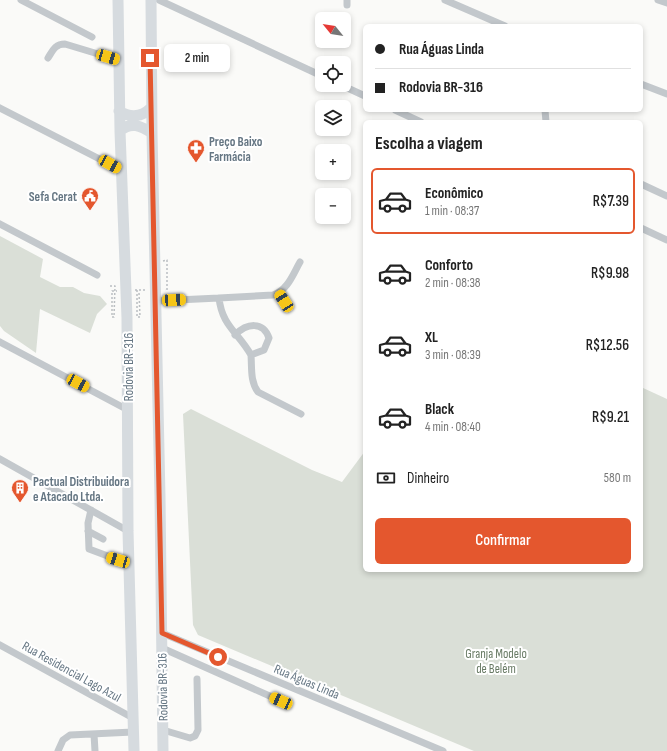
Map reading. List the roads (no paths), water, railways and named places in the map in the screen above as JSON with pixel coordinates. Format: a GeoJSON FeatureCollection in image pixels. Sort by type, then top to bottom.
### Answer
{"type":"FeatureCollection","features":[{"type":"Feature","properties":{"kind":"highway","name":"Rodovia BR-316"},"geometry":{"type":"LineString","coordinates":[[118,0],[119,111],[127,318],[128,531],[134,751]]}},
{"type":"Feature","properties":{"kind":"highway","name":"Rodovia BR-316"},"geometry":{"type":"LineString","coordinates":[[150,0],[151,108],[160,298],[163,751]]}},
{"type":"Feature","properties":{"kind":"highway"},"geometry":{"type":"LineString","coordinates":[[119,111],[126,115],[137,116],[151,108]]}},
{"type":"Feature","properties":{"kind":"highway"},"geometry":{"type":"LineString","coordinates":[[120,131],[126,126],[134,125],[142,126],[152,133]]}},
{"type":"Feature","properties":{"kind":"street"},"geometry":{"type":"LineString","coordinates":[[21,0],[92,37]]}},
{"type":"Feature","properties":{"kind":"street"},"geometry":{"type":"LineString","coordinates":[[159,0],[315,73]]}},
{"type":"Feature","properties":{"kind":"street"},"geometry":{"type":"LineString","coordinates":[[445,0],[500,24]]}},
{"type":"Feature","properties":{"kind":"street"},"geometry":{"type":"LineString","coordinates":[[658,0],[667,3]]}},
{"type":"Feature","properties":{"kind":"street"},"geometry":{"type":"LineString","coordinates":[[48,58],[54,47],[59,44],[65,44],[118,60]]}},
{"type":"Feature","properties":{"kind":"street"},"geometry":{"type":"LineString","coordinates":[[643,85],[667,94]]}},
{"type":"Feature","properties":{"kind":"street"},"geometry":{"type":"LineString","coordinates":[[351,90],[363,95]]}},
{"type":"Feature","properties":{"kind":"street"},"geometry":{"type":"LineString","coordinates":[[0,108],[121,170]]}},
{"type":"Feature","properties":{"kind":"street"},"geometry":{"type":"LineString","coordinates":[[399,112],[417,120]]}},
{"type":"Feature","properties":{"kind":"street"},"geometry":{"type":"LineString","coordinates":[[643,185],[667,196]]}},
{"type":"Feature","properties":{"kind":"street"},"geometry":{"type":"LineString","coordinates":[[0,224],[97,275]]}},
{"type":"Feature","properties":{"kind":"street"},"geometry":{"type":"LineString","coordinates":[[643,229],[667,240]]}},
{"type":"Feature","properties":{"kind":"street"},"geometry":{"type":"LineString","coordinates":[[160,298],[219,298],[274,295],[279,293],[287,286],[300,262]]}},
{"type":"Feature","properties":{"kind":"street"},"geometry":{"type":"LineString","coordinates":[[279,293],[288,308]]}},
{"type":"Feature","properties":{"kind":"street"},"geometry":{"type":"LineString","coordinates":[[219,298],[223,318],[251,355],[252,379],[254,387],[258,392],[301,414]]}},
{"type":"Feature","properties":{"kind":"street"},"geometry":{"type":"LineString","coordinates":[[235,335],[248,325],[261,327],[266,332],[269,338],[264,350],[251,355]]}},
{"type":"Feature","properties":{"kind":"street"},"geometry":{"type":"LineString","coordinates":[[0,342],[128,410]]}},
{"type":"Feature","properties":{"kind":"street"},"geometry":{"type":"LineString","coordinates":[[0,459],[128,531]]}},
{"type":"Feature","properties":{"kind":"street"},"geometry":{"type":"LineString","coordinates":[[91,510],[88,531],[89,549],[129,564]]}},
{"type":"Feature","properties":{"kind":"street"},"geometry":{"type":"LineString","coordinates":[[88,531],[103,539]]}},
{"type":"Feature","properties":{"kind":"street","name":"Rua Águas Linda"},"geometry":{"type":"LineString","coordinates":[[162,633],[443,751]]}},
{"type":"Feature","properties":{"kind":"street","name":"Rua Residencial Lago Azul"},"geometry":{"type":"LineString","coordinates":[[0,645],[48,673],[133,718]]}},
{"type":"Feature","properties":{"kind":"street"},"geometry":{"type":"LineString","coordinates":[[162,648],[281,701]]}},
{"type":"Feature","properties":{"kind":"street"},"geometry":{"type":"LineString","coordinates":[[163,730],[190,738],[195,736],[198,730],[197,679]]}},
{"type":"Feature","properties":{"kind":"street"},"geometry":{"type":"LineString","coordinates":[[58,751],[63,740],[70,735],[133,732]]}},
{"type":"Feature","properties":{"kind":"street"},"geometry":{"type":"LineString","coordinates":[[94,734],[95,751]]}},
{"type":"Feature","properties":{"kind":"place","name":"Preço Baixo Farmácia"},"geometry":{"type":"Point","coordinates":[196,163]}},
{"type":"Feature","properties":{"kind":"place","name":"Sefa Cerat"},"geometry":{"type":"Point","coordinates":[90,211]}},
{"type":"Feature","properties":{"kind":"place","name":"Pactual Distribuidora e Atacado Ltda."},"geometry":{"type":"Point","coordinates":[20,503]}},
{"type":"Feature","properties":{"kind":"park label","name":"Granja Modelo de Belém"},"geometry":{"type":"Point","coordinates":[496,660]}}]}
